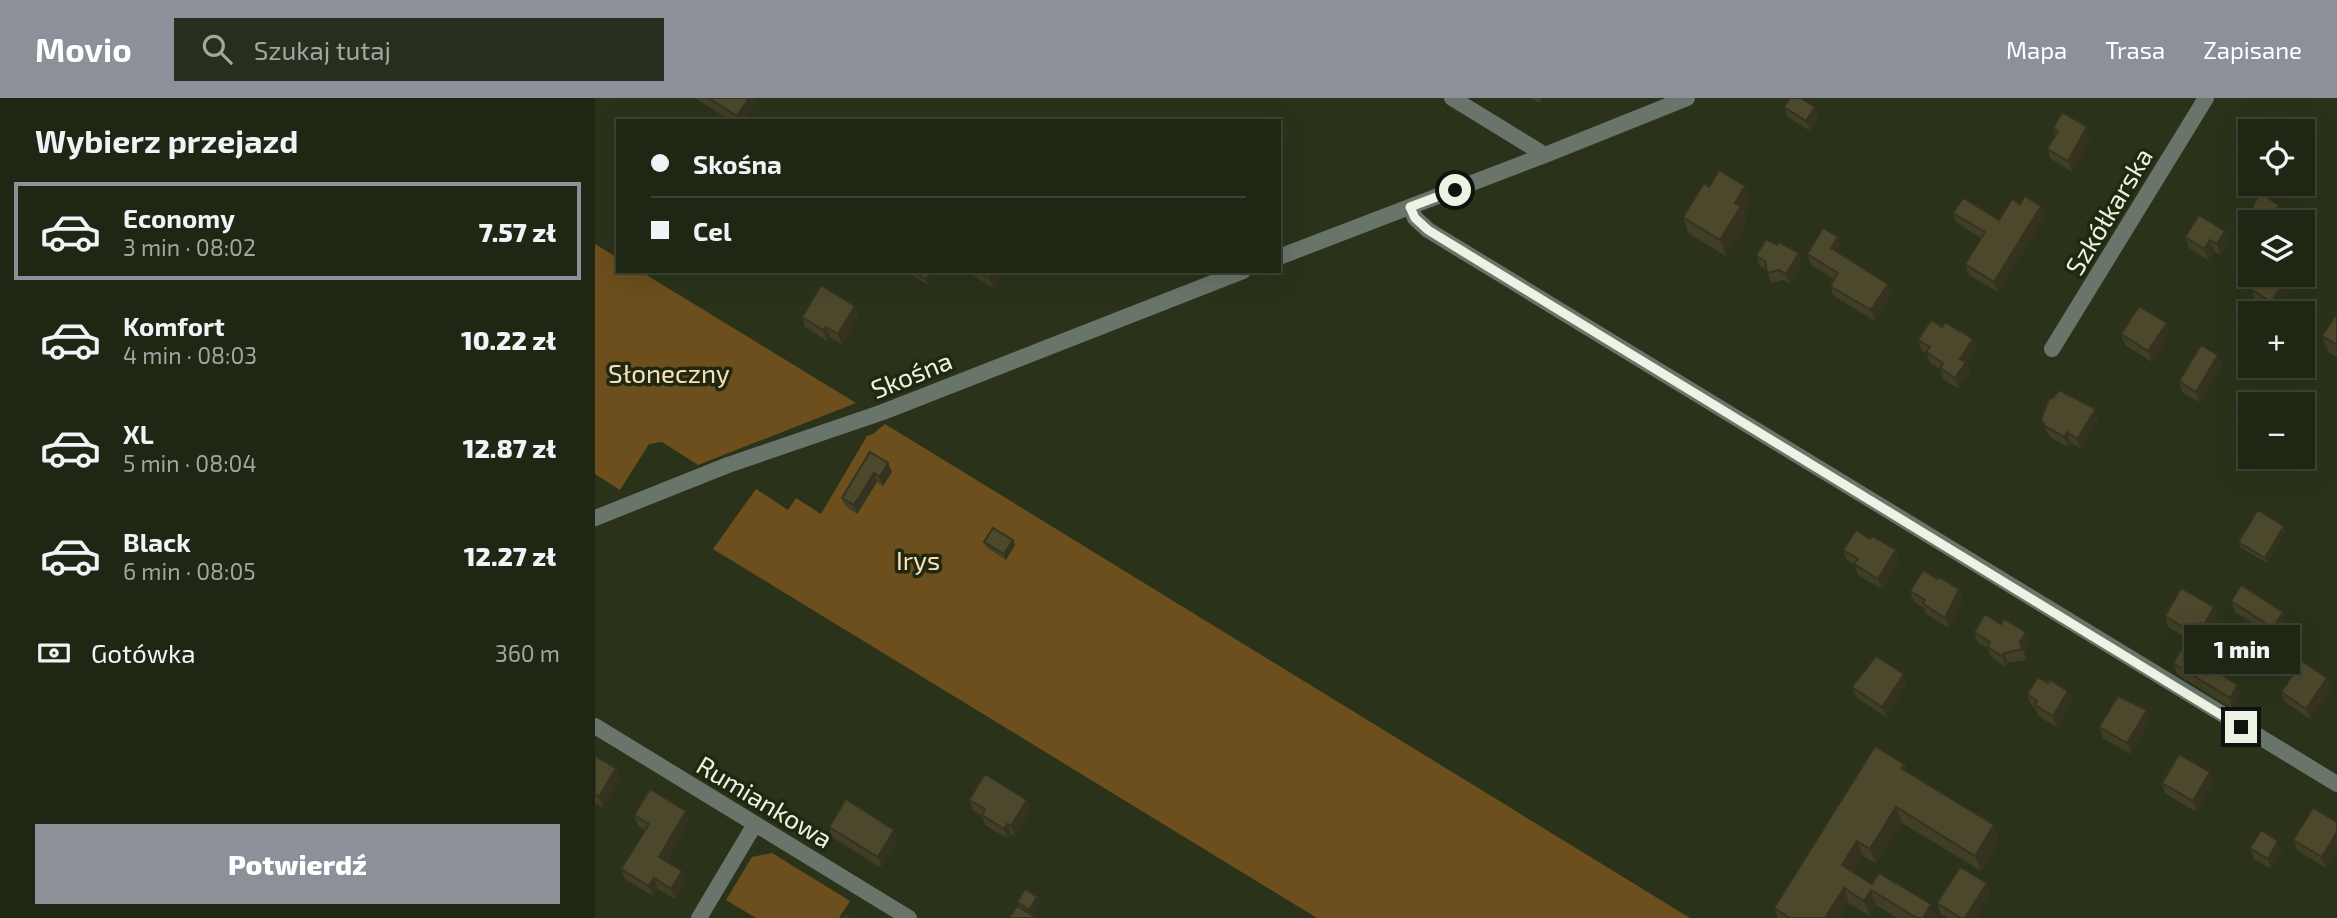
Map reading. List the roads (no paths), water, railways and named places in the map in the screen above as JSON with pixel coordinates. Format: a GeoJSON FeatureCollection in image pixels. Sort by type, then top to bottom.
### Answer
{"type":"FeatureCollection","features":[{"type":"Feature","properties":{"kind":"street"},"geometry":{"type":"LineString","coordinates":[[1452,98],[1545,155]]}},
{"type":"Feature","properties":{"kind":"street"},"geometry":{"type":"LineString","coordinates":[[1281,256],[1545,155],[1661,103],[1686,98]]}},
{"type":"Feature","properties":{"kind":"street","name":"Szkółkarska"},"geometry":{"type":"LineString","coordinates":[[2052,349],[2206,98]]}},
{"type":"Feature","properties":{"kind":"street"},"geometry":{"type":"LineString","coordinates":[[1410,207],[1415,218],[1428,230],[2337,784]]}},
{"type":"Feature","properties":{"kind":"street","name":"Skośna"},"geometry":{"type":"LineString","coordinates":[[595,518],[728,465],[883,412],[1238,273]]}},
{"type":"Feature","properties":{"kind":"street","name":"Rumiankowa"},"geometry":{"type":"LineString","coordinates":[[595,726],[909,918]]}},
{"type":"Feature","properties":{"kind":"street"},"geometry":{"type":"LineString","coordinates":[[699,918],[755,824]]}},
{"type":"Feature","properties":{"kind":"park label","name":"Słoneczny"},"geometry":{"type":"Point","coordinates":[669,372]}},
{"type":"Feature","properties":{"kind":"park label","name":"Irys"},"geometry":{"type":"Point","coordinates":[918,559]}}]}
